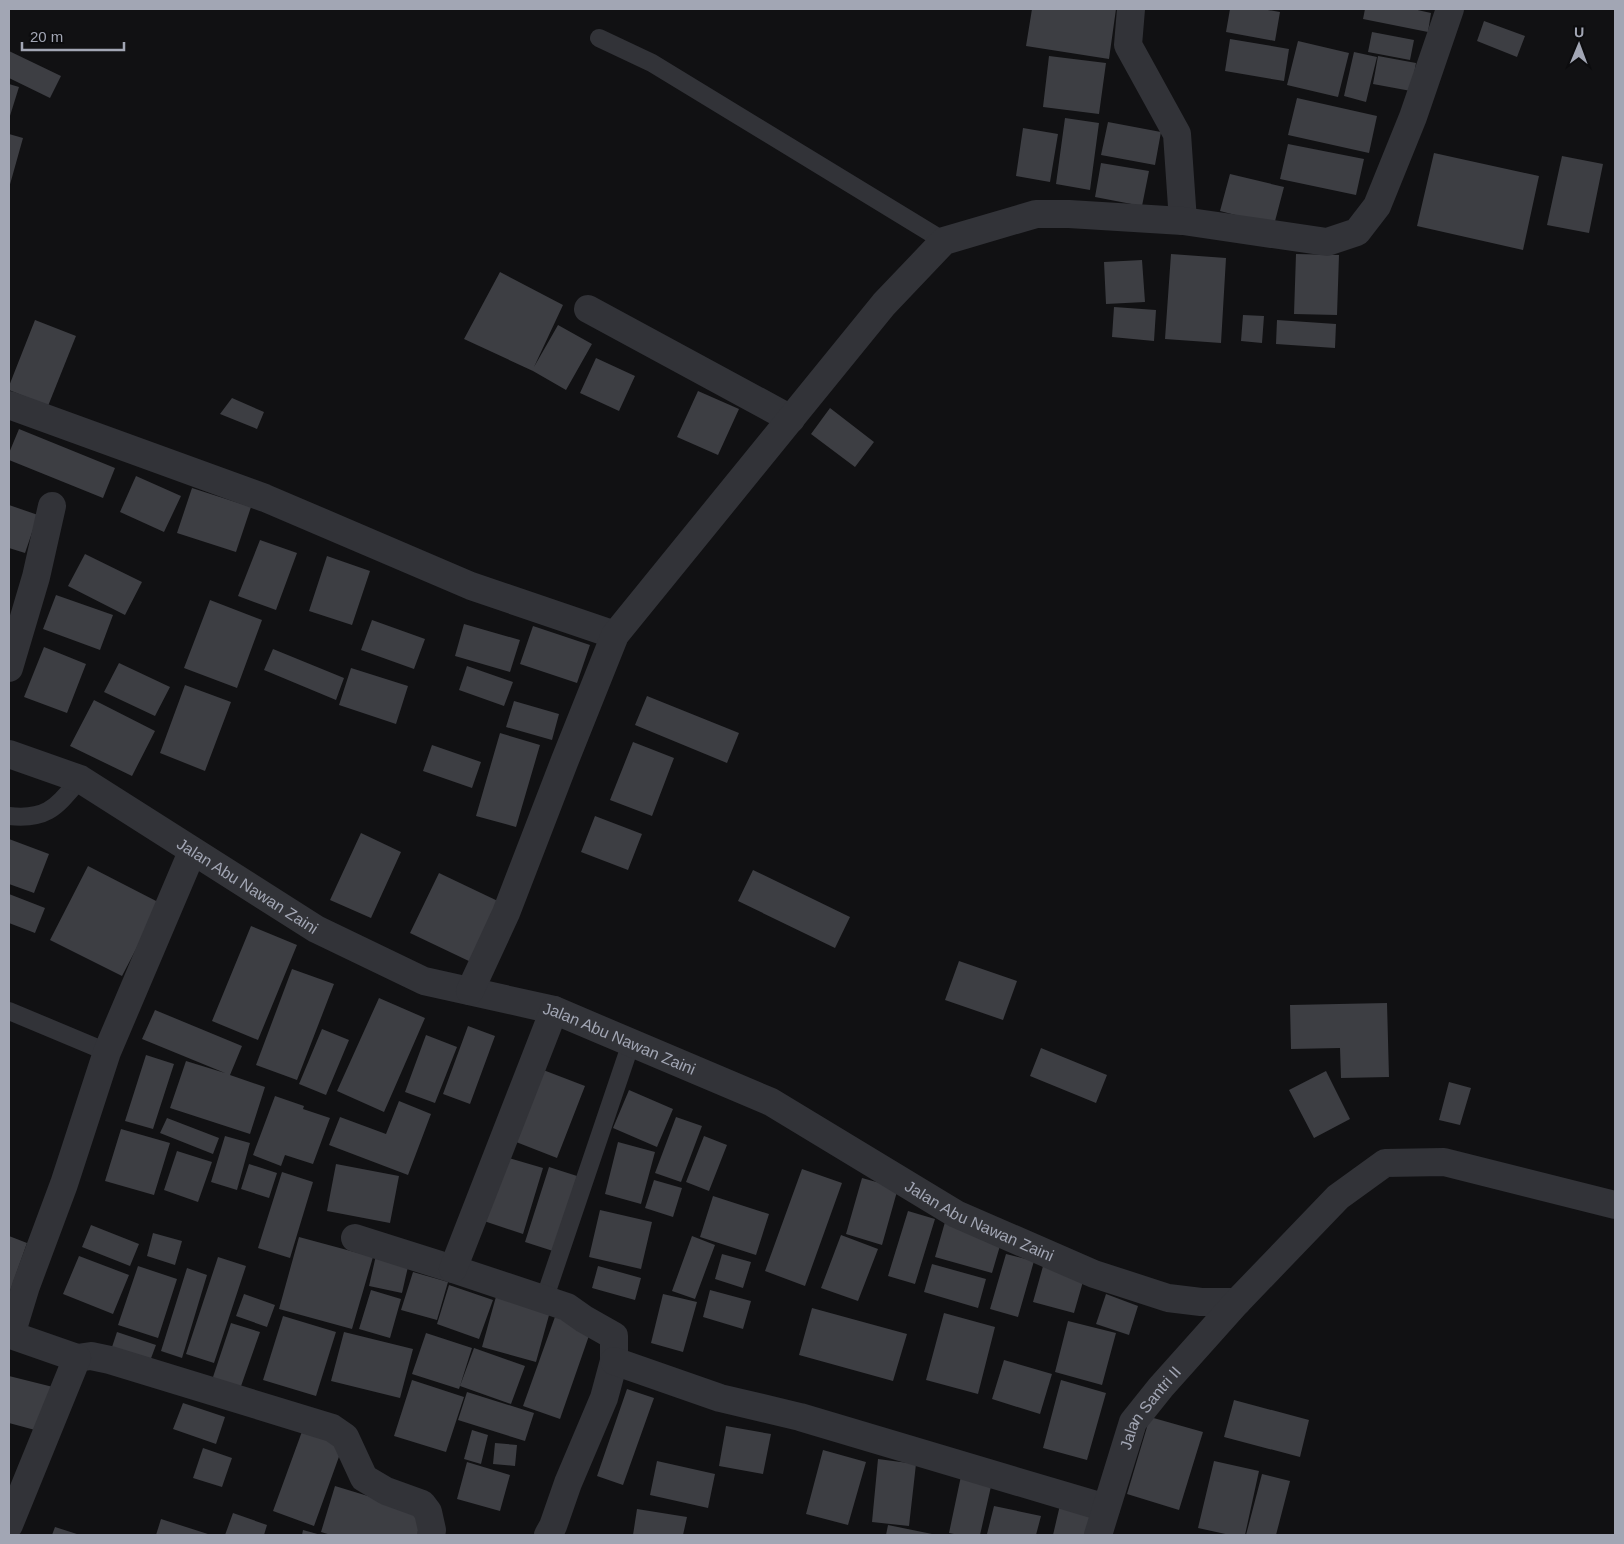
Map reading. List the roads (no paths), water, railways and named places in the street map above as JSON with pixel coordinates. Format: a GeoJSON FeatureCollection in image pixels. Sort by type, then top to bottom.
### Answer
{"type":"FeatureCollection","features":[{"type":"Feature","properties":{"kind":"street"},"geometry":{"type":"LineString","coordinates":[[1131,9],[1128,45],[1177,134],[1183,221]]}},
{"type":"Feature","properties":{"kind":"street"},"geometry":{"type":"LineString","coordinates":[[470,991],[506,912],[615,636],[884,304],[944,241],[1036,214],[1069,214],[1183,221],[1327,242],[1357,232],[1377,206],[1413,118],[1450,9]]}},
{"type":"Feature","properties":{"kind":"street"},"geometry":{"type":"LineString","coordinates":[[588,309],[791,419]]}},
{"type":"Feature","properties":{"kind":"street"},"geometry":{"type":"LineString","coordinates":[[9,405],[265,498],[471,586],[615,636]]}},
{"type":"Feature","properties":{"kind":"street"},"geometry":{"type":"LineString","coordinates":[[9,668],[36,577],[52,506]]}},
{"type":"Feature","properties":{"kind":"street","name":"Jalan Abu Nawan Zaini"},"geometry":{"type":"LineString","coordinates":[[9,754],[80,779],[192,852],[316,929],[424,981],[554,1010],[771,1102],[956,1214],[1094,1274],[1168,1298],[1201,1302],[1237,1302]]}},
{"type":"Feature","properties":{"kind":"street"},"geometry":{"type":"LineString","coordinates":[[192,852],[107,1052],[64,1184],[10,1335],[77,1358],[91,1356],[110,1360],[332,1428],[345,1437],[364,1478],[386,1490],[422,1504],[428,1512],[432,1530],[431,1535]]}},
{"type":"Feature","properties":{"kind":"street"},"geometry":{"type":"LineString","coordinates":[[453,1269],[554,1010]]}},
{"type":"Feature","properties":{"kind":"street","name":"Jalan Santri II"},"geometry":{"type":"LineString","coordinates":[[1098,1535],[1133,1422],[1161,1387],[1237,1302],[1338,1197],[1385,1163],[1444,1162],[1615,1205]]}},
{"type":"Feature","properties":{"kind":"street"},"geometry":{"type":"LineString","coordinates":[[355,1238],[566,1307],[614,1336],[614,1361],[604,1398],[548,1535]]}},
{"type":"Feature","properties":{"kind":"street"},"geometry":{"type":"LineString","coordinates":[[9,1525],[77,1358]]}},
{"type":"Feature","properties":{"kind":"street"},"geometry":{"type":"LineString","coordinates":[[614,1361],[720,1398],[800,1417],[1106,1508]]}},
{"type":"Feature","properties":{"kind":"lane"},"geometry":{"type":"LineString","coordinates":[[599,38],[652,63],[944,241]]}},
{"type":"Feature","properties":{"kind":"lane"},"geometry":{"type":"LineString","coordinates":[[9,816],[35,816],[47,812],[59,804],[80,779]]}},
{"type":"Feature","properties":{"kind":"lane"},"geometry":{"type":"LineString","coordinates":[[9,1011],[107,1052]]}},
{"type":"Feature","properties":{"kind":"lane"},"geometry":{"type":"LineString","coordinates":[[544,1300],[631,1043]]}}]}
